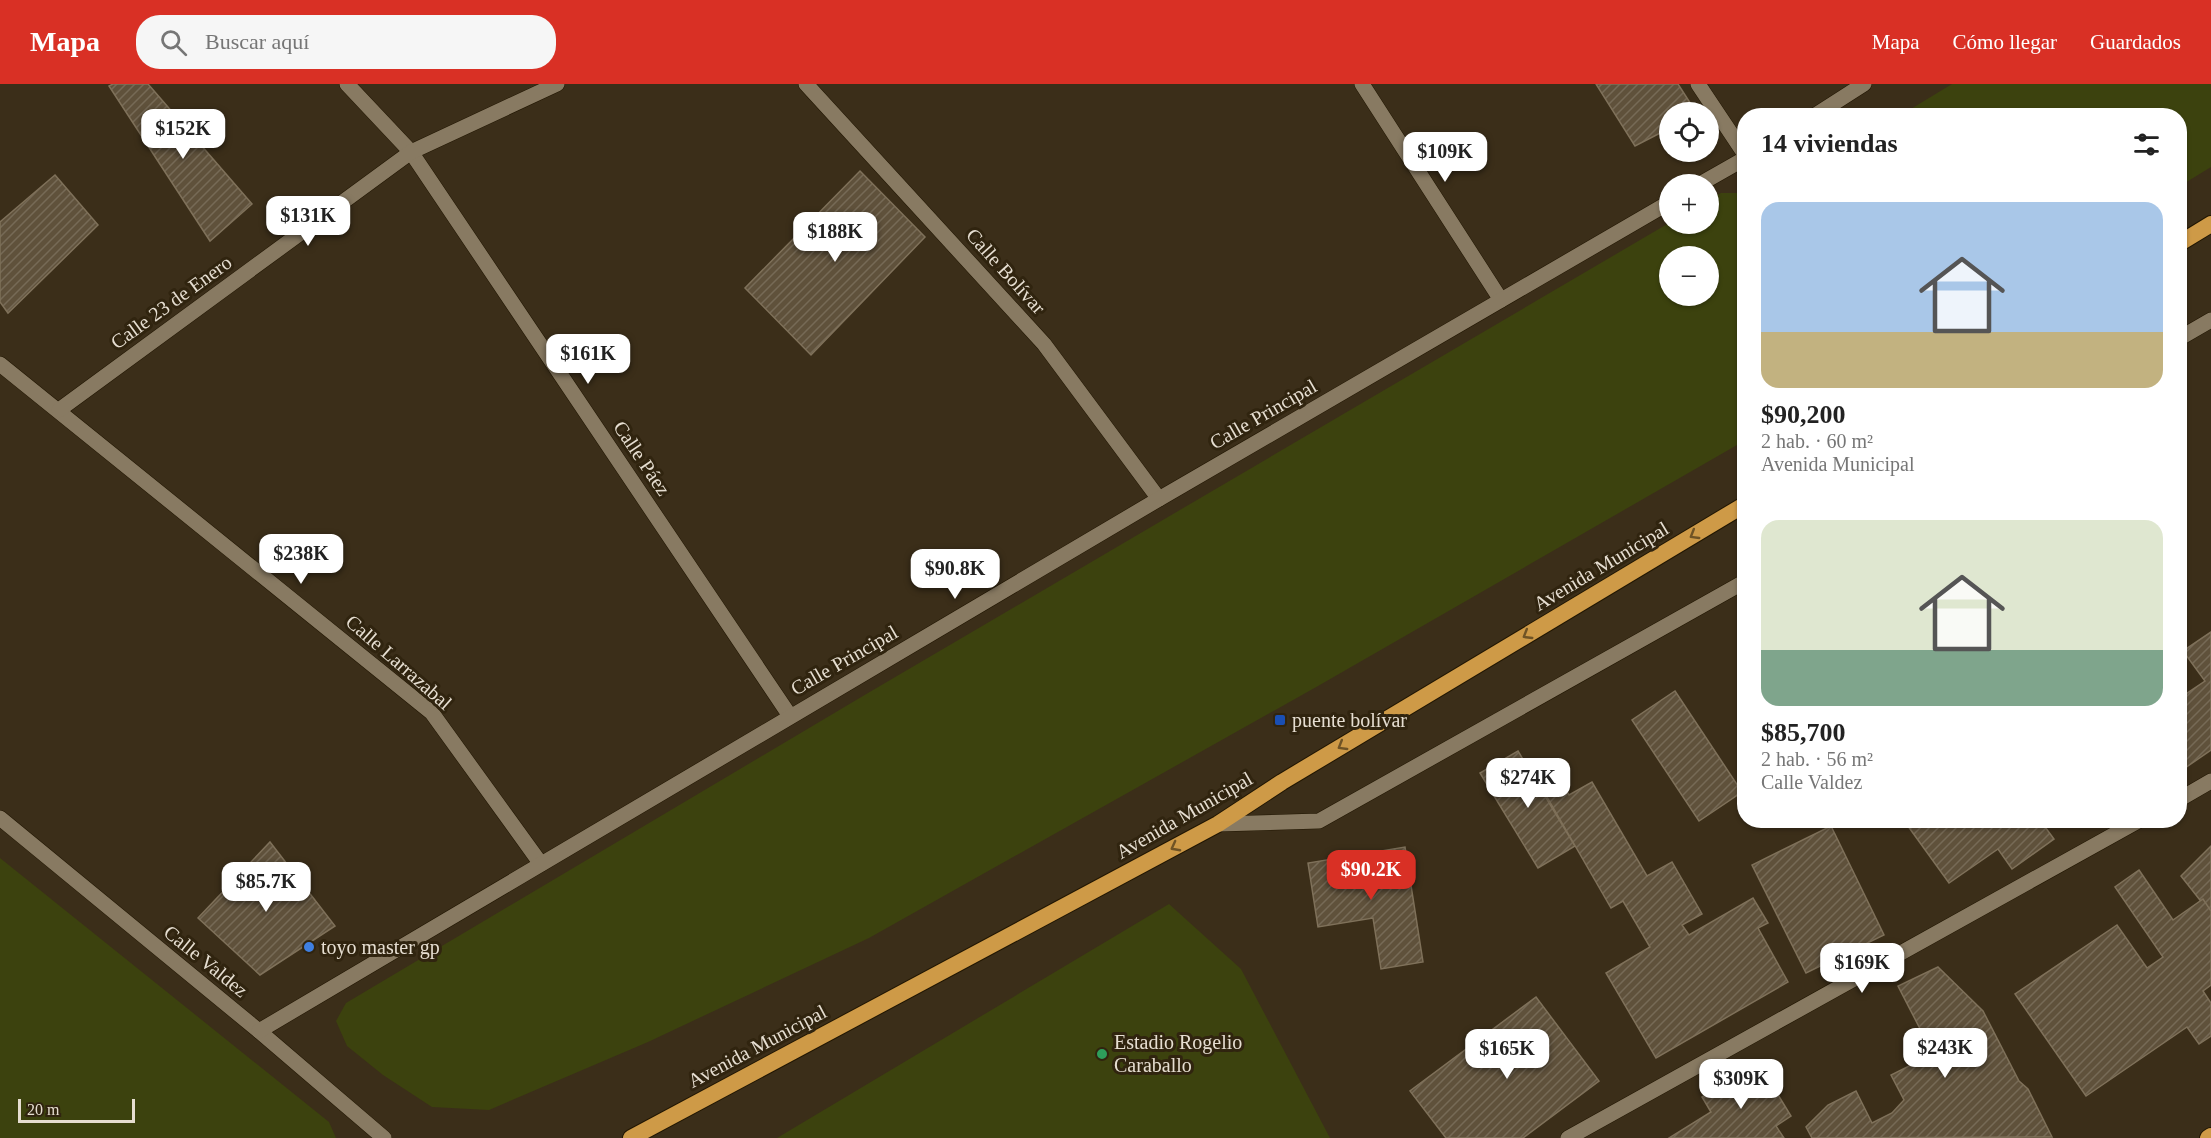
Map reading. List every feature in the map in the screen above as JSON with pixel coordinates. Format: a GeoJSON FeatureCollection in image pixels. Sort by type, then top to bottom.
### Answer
{"type":"FeatureCollection","features":[{"type":"Feature","properties":{"kind":"highway"},"geometry":{"type":"LineString","coordinates":[[2187,239],[2211,224]]}},
{"type":"Feature","properties":{"kind":"highway","name":"Avenida Municipal"},"geometry":{"type":"LineString","coordinates":[[631,1138],[1218,824],[1282,782],[1737,508]]}},
{"type":"Feature","properties":{"kind":"street","name":"Calle Páez"},"geometry":{"type":"LineString","coordinates":[[347,84],[411,152],[790,716]]}},
{"type":"Feature","properties":{"kind":"street","name":"Calle 23 de Enero"},"geometry":{"type":"LineString","coordinates":[[59,410],[411,152],[557,84]]}},
{"type":"Feature","properties":{"kind":"street","name":"Calle Bolívar"},"geometry":{"type":"LineString","coordinates":[[807,84],[1044,344],[1159,499]]}},
{"type":"Feature","properties":{"kind":"street"},"geometry":{"type":"LineString","coordinates":[[1362,84],[1501,300]]}},
{"type":"Feature","properties":{"kind":"street"},"geometry":{"type":"LineString","coordinates":[[1698,84],[1737,142]]}},
{"type":"Feature","properties":{"kind":"street"},"geometry":{"type":"LineString","coordinates":[[1826,108],[1864,84]]}},
{"type":"Feature","properties":{"kind":"street"},"geometry":{"type":"LineString","coordinates":[[1718,174],[1737,163]]}},
{"type":"Feature","properties":{"kind":"street","name":"Calle Principal"},"geometry":{"type":"LineString","coordinates":[[259,1031],[1159,499],[1659,208]]}},
{"type":"Feature","properties":{"kind":"street"},"geometry":{"type":"LineString","coordinates":[[2187,334],[2211,320]]}},
{"type":"Feature","properties":{"kind":"street","name":"Calle Larrazabal"},"geometry":{"type":"LineString","coordinates":[[0,364],[432,713],[541,864]]}},
{"type":"Feature","properties":{"kind":"street"},"geometry":{"type":"LineString","coordinates":[[1218,824],[1319,821],[1737,586]]}},
{"type":"Feature","properties":{"kind":"street"},"geometry":{"type":"LineString","coordinates":[[2187,794],[2211,781]]}},
{"type":"Feature","properties":{"kind":"street","name":"Calle Valdez"},"geometry":{"type":"LineString","coordinates":[[0,818],[259,1031],[384,1138]]}},
{"type":"Feature","properties":{"kind":"street"},"geometry":{"type":"LineString","coordinates":[[1574,1137],[2126,828]]}},
{"type":"Feature","properties":{"kind":"green space"},"geometry":{"type":"Polygon","coordinates":[[[1952,84],[2211,84],[2211,167],[2187,182],[2187,108],[1913,108],[1952,84]]]}},
{"type":"Feature","properties":{"kind":"green space"},"geometry":{"type":"Polygon","coordinates":[[[1737,193],[1737,445],[1318,686],[869,938],[648,1042],[489,1110],[432,1107],[383,1075],[347,1046],[336,1021],[346,1003],[868,693],[1659,229],[1659,234],[1719,234],[1719,194],[1737,193]]]}},
{"type":"Feature","properties":{"kind":"green space"},"geometry":{"type":"Polygon","coordinates":[[[0,858],[329,1122],[336,1138],[0,1138],[0,858]]]}},
{"type":"Feature","properties":{"kind":"green space","name":"Estadio Rogelio Caraballo"},"geometry":{"type":"Polygon","coordinates":[[[1169,904],[1241,969],[1330,1138],[777,1138],[1169,904]]]}},
{"type":"Feature","properties":{"kind":"building"},"geometry":{"type":"Polygon","coordinates":[[[148,84],[252,204],[210,241],[109,86],[148,84]]]}},
{"type":"Feature","properties":{"kind":"building"},"geometry":{"type":"Polygon","coordinates":[[[1596,84],[1678,84],[1690,102],[1659,102],[1659,134],[1635,146],[1596,84]]]}},
{"type":"Feature","properties":{"kind":"building"},"geometry":{"type":"Polygon","coordinates":[[[860,171],[925,237],[811,355],[745,288],[860,171]]]}},
{"type":"Feature","properties":{"kind":"building"},"geometry":{"type":"Polygon","coordinates":[[[55,175],[98,225],[8,313],[0,302],[0,222],[55,175]]]}},
{"type":"Feature","properties":{"kind":"building"},"geometry":{"type":"Polygon","coordinates":[[[2211,632],[2211,750],[2187,767],[2187,693],[2205,681],[2187,656],[2187,648],[2211,632]]]}},
{"type":"Feature","properties":{"kind":"building"},"geometry":{"type":"Polygon","coordinates":[[[1675,691],[1737,784],[1737,795],[1699,821],[1632,720],[1675,691]]]}},
{"type":"Feature","properties":{"kind":"building"},"geometry":{"type":"Polygon","coordinates":[[[1518,751],[1575,846],[1538,868],[1480,773],[1518,751]]]}},
{"type":"Feature","properties":{"kind":"building"},"geometry":{"type":"Polygon","coordinates":[[[1560,780],[1569,795],[1592,782],[1647,876],[1672,862],[1702,914],[1682,925],[1689,935],[1753,898],[1768,923],[1758,928],[1788,982],[1656,1058],[1606,973],[1650,947],[1623,901],[1611,908],[1543,790],[1560,780]]]}},
{"type":"Feature","properties":{"kind":"building"},"geometry":{"type":"Polygon","coordinates":[[[1827,828],[1832,828],[1884,935],[1806,973],[1752,865],[1827,828]]]}},
{"type":"Feature","properties":{"kind":"building"},"geometry":{"type":"Polygon","coordinates":[[[1909,828],[2046,828],[2054,839],[2012,869],[1998,849],[1949,883],[1909,828]]]}},
{"type":"Feature","properties":{"kind":"building"},"geometry":{"type":"Polygon","coordinates":[[[270,842],[335,926],[260,975],[198,918],[270,842]]]}},
{"type":"Feature","properties":{"kind":"building"},"geometry":{"type":"Polygon","coordinates":[[[2211,846],[2211,914],[2181,876],[2211,846]]]}},
{"type":"Feature","properties":{"kind":"building"},"geometry":{"type":"Polygon","coordinates":[[[1405,847],[1423,962],[1381,969],[1373,918],[1318,927],[1308,863],[1405,847]]]}},
{"type":"Feature","properties":{"kind":"building"},"geometry":{"type":"Polygon","coordinates":[[[2139,870],[2173,920],[2203,899],[2211,911],[2211,985],[2203,991],[2211,1003],[2211,1036],[2199,1044],[2187,1027],[2086,1096],[2015,994],[2117,925],[2147,968],[2163,957],[2115,887],[2139,870]]]}},
{"type":"Feature","properties":{"kind":"building"},"geometry":{"type":"Polygon","coordinates":[[[1938,967],[1983,1011],[2019,1081],[2028,1089],[2052,1137],[1812,1138],[1806,1127],[1828,1105],[1856,1091],[1872,1123],[1892,1113],[1904,1100],[1891,1075],[1933,1054],[1898,986],[1938,967]]]}},
{"type":"Feature","properties":{"kind":"building"},"geometry":{"type":"Polygon","coordinates":[[[1536,997],[1599,1081],[1523,1138],[1446,1138],[1410,1091],[1536,997]]]}},
{"type":"Feature","properties":{"kind":"building"},"geometry":{"type":"Polygon","coordinates":[[[1758,1062],[1791,1116],[1776,1126],[1784,1138],[1669,1138],[1711,1112],[1702,1097],[1758,1062]]]}},
{"type":"Feature","properties":{"kind":"place","name":"puente bolívar"},"geometry":{"type":"Point","coordinates":[1280,720]}},
{"type":"Feature","properties":{"kind":"place","name":"toyo master gp"},"geometry":{"type":"Point","coordinates":[309,947]}},
{"type":"Feature","properties":{"kind":"place","name":"Estadio Rogelio Caraballo"},"geometry":{"type":"Point","coordinates":[1102,1054]}}]}
